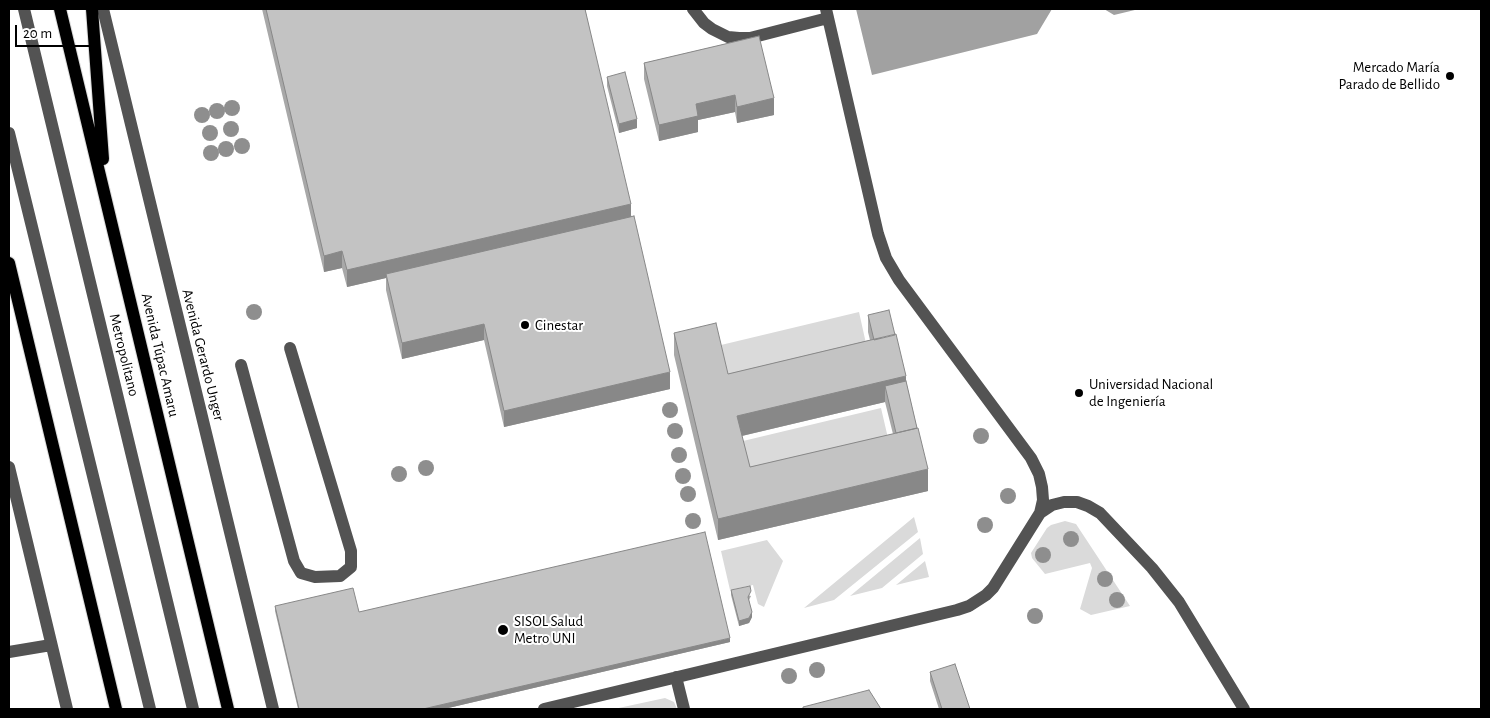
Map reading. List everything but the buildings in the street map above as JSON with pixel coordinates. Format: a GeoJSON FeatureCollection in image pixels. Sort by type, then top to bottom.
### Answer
{"type":"FeatureCollection","features":[{"type":"Feature","properties":{"kind":"main road","name":"Avenida Túpac Amaru"},"geometry":{"type":"LineString","coordinates":[[60,9],[228,709]]}},
{"type":"Feature","properties":{"kind":"main road"},"geometry":{"type":"LineString","coordinates":[[92,9],[105,197]]}},
{"type":"Feature","properties":{"kind":"main road"},"geometry":{"type":"LineString","coordinates":[[9,262],[116,709]]}},
{"type":"Feature","properties":{"kind":"street","name":"Metropolitano"},"geometry":{"type":"LineString","coordinates":[[24,9],[193,709]]}},
{"type":"Feature","properties":{"kind":"street","name":"Avenida Gerardo Unger"},"geometry":{"type":"LineString","coordinates":[[103,9],[273,709]]}},
{"type":"Feature","properties":{"kind":"street"},"geometry":{"type":"LineString","coordinates":[[544,709],[969,606],[986,596],[994,588],[1040,513],[1043,500],[1039,474],[1031,458],[899,280],[886,258],[878,234],[827,14],[750,38],[739,38],[728,37],[712,29],[693,9]]}},
{"type":"Feature","properties":{"kind":"street"},"geometry":{"type":"LineString","coordinates":[[9,133],[150,709]]}},
{"type":"Feature","properties":{"kind":"street"},"geometry":{"type":"LineString","coordinates":[[240,365],[294,561],[301,573],[315,577],[340,576],[351,567],[351,551],[290,348]]}},
{"type":"Feature","properties":{"kind":"street"},"geometry":{"type":"LineString","coordinates":[[9,467],[67,709]]}},
{"type":"Feature","properties":{"kind":"street"},"geometry":{"type":"LineString","coordinates":[[1040,513],[1052,505],[1064,502],[1077,502],[1088,506],[1100,514],[1152,568],[1179,602],[1244,709]]}},
{"type":"Feature","properties":{"kind":"street"},"geometry":{"type":"LineString","coordinates":[[9,652],[51,645]]}},
{"type":"Feature","properties":{"kind":"street"},"geometry":{"type":"LineString","coordinates":[[676,677],[684,709]]}},
{"type":"Feature","properties":{"kind":"shaded area"},"geometry":{"type":"Polygon","coordinates":[[[856,9],[1052,9],[1037,34],[872,75],[856,9]]]}},
{"type":"Feature","properties":{"kind":"shaded area"},"geometry":{"type":"Polygon","coordinates":[[[1104,9],[1139,9],[1114,15],[1104,9]]]}},
{"type":"Feature","properties":{"kind":"shaded area"},"geometry":{"type":"Polygon","coordinates":[[[859,312],[869,357],[731,390],[721,345],[859,312]]]}},
{"type":"Feature","properties":{"kind":"shaded area"},"geometry":{"type":"Polygon","coordinates":[[[881,408],[891,451],[753,484],[743,441],[881,408]]]}},
{"type":"Feature","properties":{"kind":"shaded area"},"geometry":{"type":"Polygon","coordinates":[[[914,517],[918,532],[834,600],[804,608],[914,517]]]}},
{"type":"Feature","properties":{"kind":"shaded area"},"geometry":{"type":"Polygon","coordinates":[[[1065,521],[1076,524],[1130,606],[1091,615],[1080,609],[1092,568],[1090,563],[1045,574],[1032,558],[1031,553],[1047,528],[1065,521]]]}},
{"type":"Feature","properties":{"kind":"shaded area"},"geometry":{"type":"Polygon","coordinates":[[[920,538],[923,554],[882,588],[850,596],[920,538]]]}},
{"type":"Feature","properties":{"kind":"shaded area"},"geometry":{"type":"Polygon","coordinates":[[[767,540],[783,561],[764,607],[758,604],[753,585],[730,590],[721,551],[767,540]]]}},
{"type":"Feature","properties":{"kind":"shaded area"},"geometry":{"type":"Polygon","coordinates":[[[925,561],[929,577],[896,585],[925,561]]]}},
{"type":"Feature","properties":{"kind":"shaded area"},"geometry":{"type":"Polygon","coordinates":[[[665,698],[674,702],[677,709],[614,709],[665,698]]]}},
{"type":"Feature","properties":{"kind":"place","name":"Mercado María Parado de Bellido"},"geometry":{"type":"Point","coordinates":[1450,76]}},
{"type":"Feature","properties":{"kind":"place","name":"Cinestar"},"geometry":{"type":"Point","coordinates":[525,325]}},
{"type":"Feature","properties":{"kind":"place","name":"Universidad Nacional de Ingeniería"},"geometry":{"type":"Point","coordinates":[1079,393]}},
{"type":"Feature","properties":{"kind":"place","name":"SISOL Salud Metro UNI"},"geometry":{"type":"Point","coordinates":[503,630]}}]}
